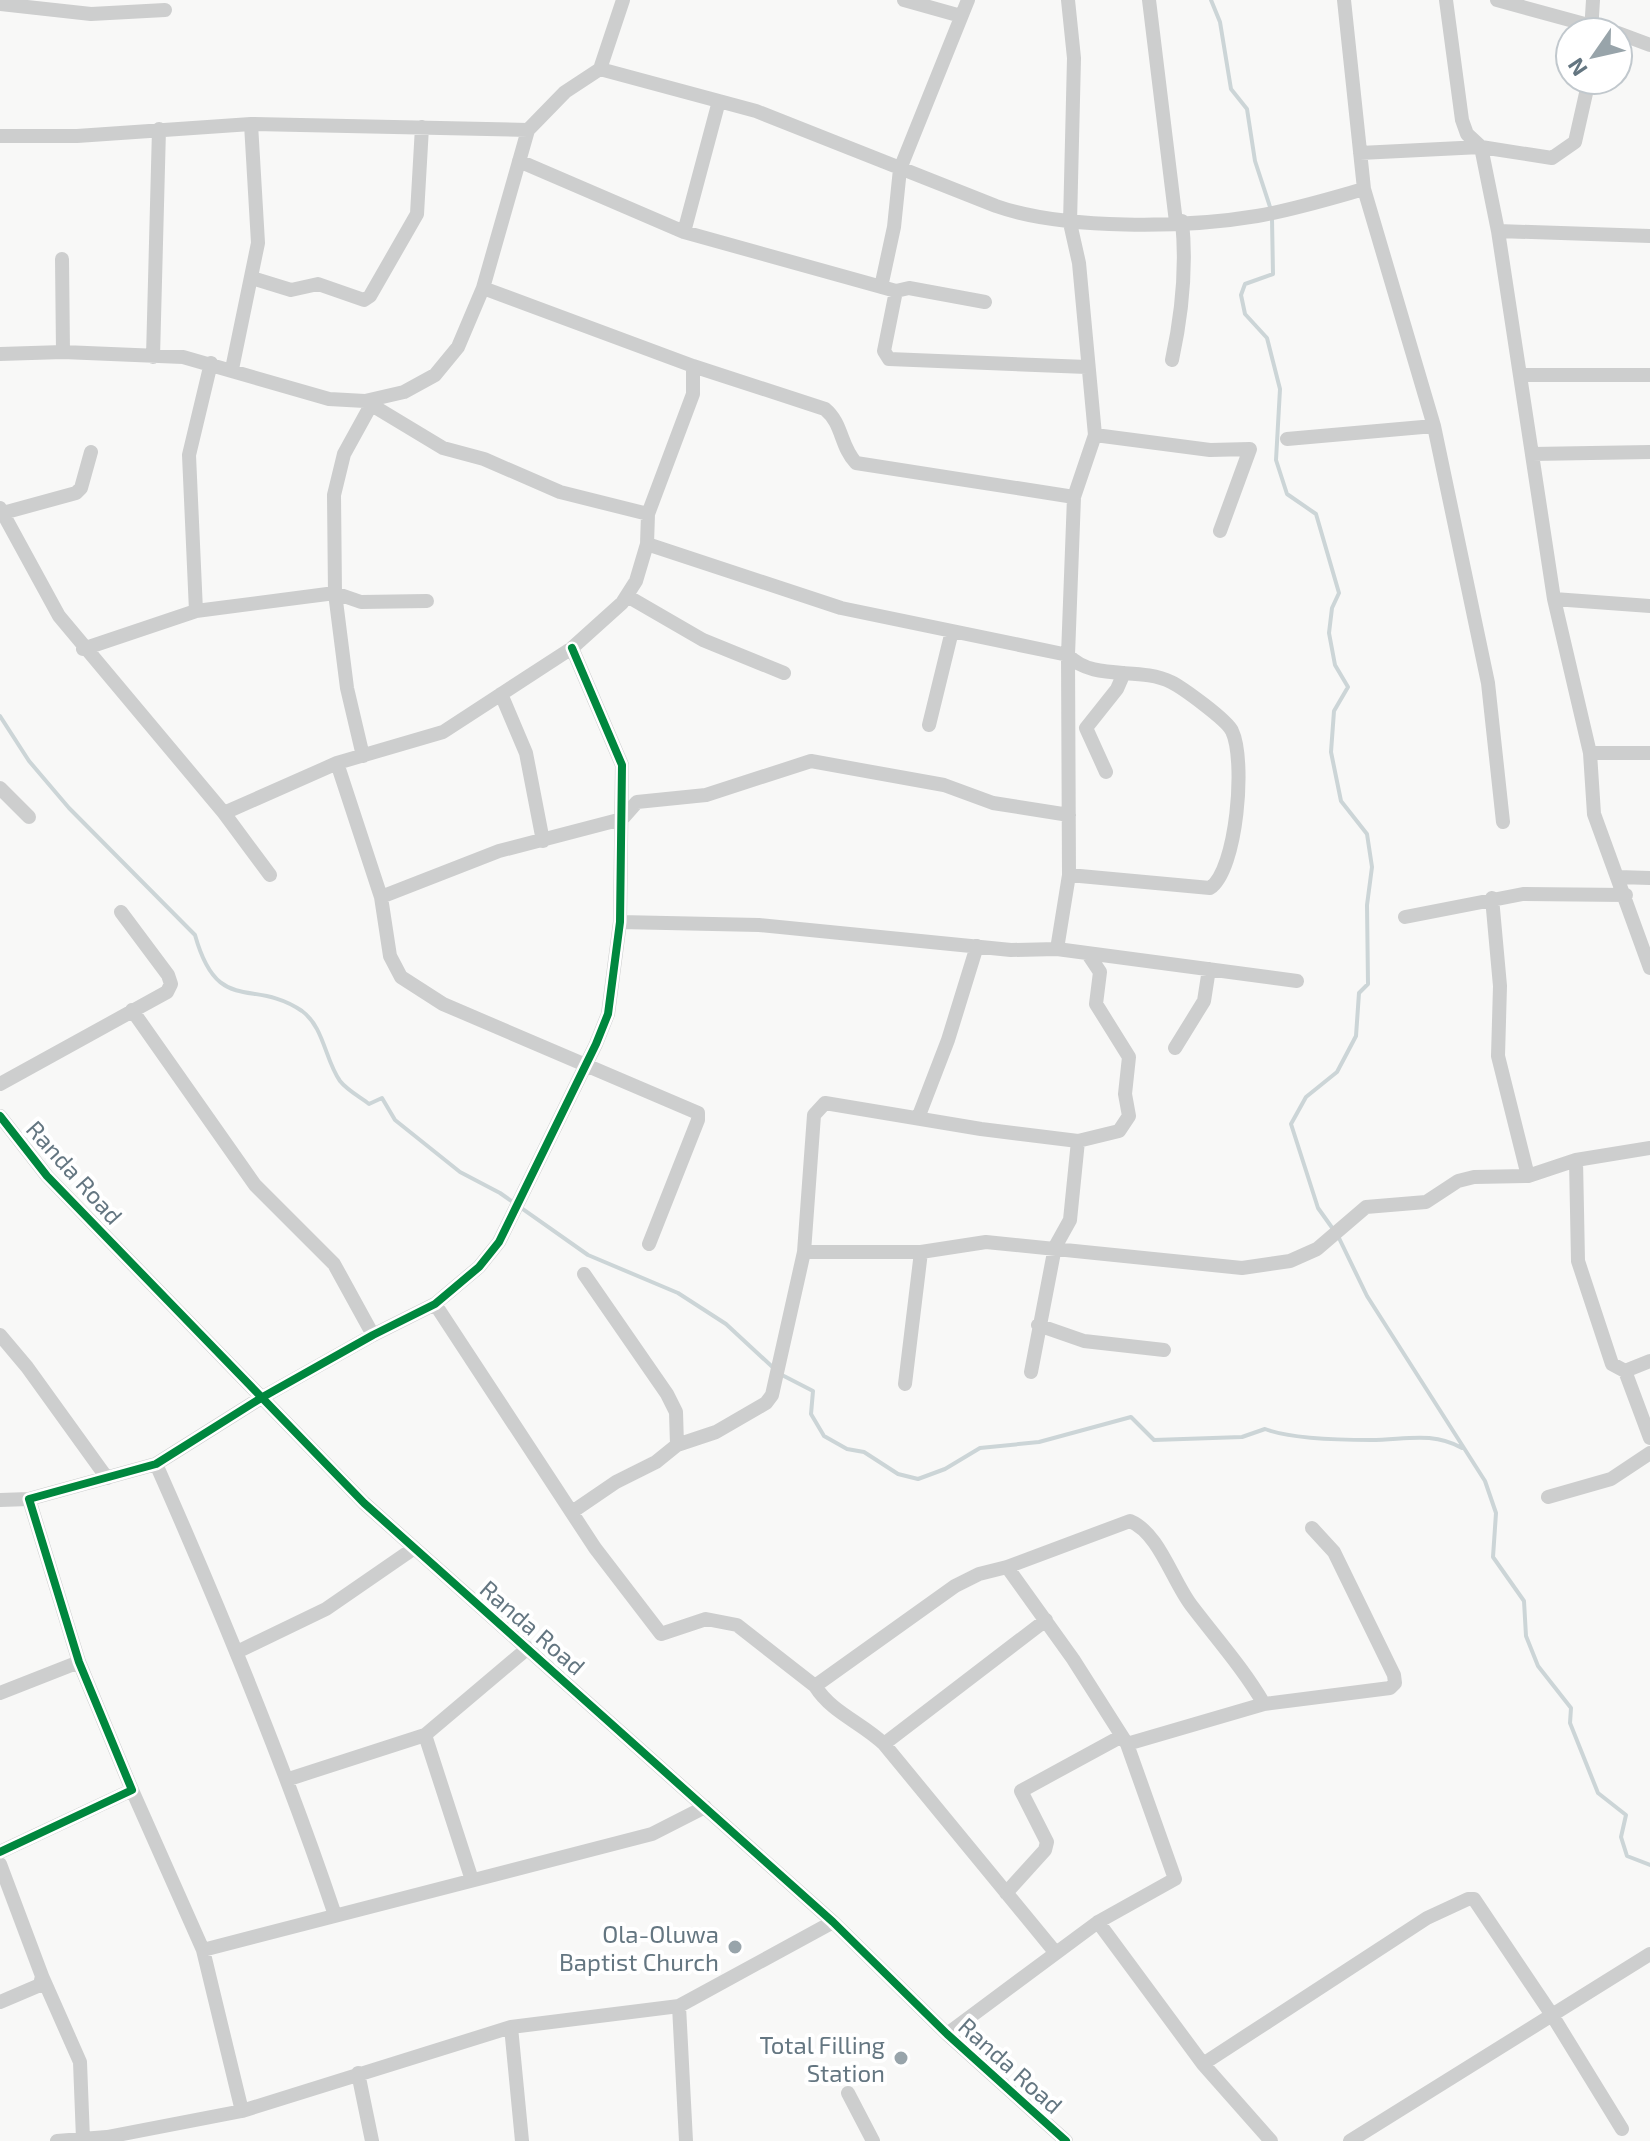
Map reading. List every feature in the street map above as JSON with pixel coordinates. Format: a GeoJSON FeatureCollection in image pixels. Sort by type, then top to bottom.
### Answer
{"type":"FeatureCollection","features":[{"type":"Feature","properties":{"kind":"street"},"geometry":{"type":"LineString","coordinates":[[0,354],[63,352],[211,363],[329,399],[368,403],[404,392],[435,375],[458,347],[483,288],[528,130],[565,92],[600,69],[623,0]]}},
{"type":"Feature","properties":{"kind":"street"},"geometry":{"type":"LineString","coordinates":[[904,0],[961,16]]}},
{"type":"Feature","properties":{"kind":"street"},"geometry":{"type":"LineString","coordinates":[[881,287],[894,227],[900,169],[968,0]]}},
{"type":"Feature","properties":{"kind":"street"},"geometry":{"type":"LineString","coordinates":[[1057,949],[1069,875],[1068,655],[1074,497],[1095,435],[1079,263],[1070,223],[1074,58],[1068,0]]}},
{"type":"Feature","properties":{"kind":"street"},"geometry":{"type":"LineString","coordinates":[[1149,0],[1185,262],[1179,334],[1172,360]]}},
{"type":"Feature","properties":{"kind":"street"},"geometry":{"type":"LineString","coordinates":[[1344,0],[1364,189],[1434,426],[1488,683],[1503,822]]}},
{"type":"Feature","properties":{"kind":"street"},"geometry":{"type":"LineString","coordinates":[[1446,0],[1462,120],[1467,134],[1481,147],[1498,231],[1554,599],[1590,753],[1594,814],[1650,968]]}},
{"type":"Feature","properties":{"kind":"street"},"geometry":{"type":"LineString","coordinates":[[1497,0],[1554,17]]}},
{"type":"Feature","properties":{"kind":"street"},"geometry":{"type":"LineString","coordinates":[[0,4],[91,14],[165,10]]}},
{"type":"Feature","properties":{"kind":"street"},"geometry":{"type":"LineString","coordinates":[[600,69],[797,126],[1022,215],[1070,223],[1179,222],[1253,217],[1364,189]]}},
{"type":"Feature","properties":{"kind":"street"},"geometry":{"type":"LineString","coordinates":[[1360,153],[1481,147],[1552,158],[1575,142],[1585,96]]}},
{"type":"Feature","properties":{"kind":"street"},"geometry":{"type":"LineString","coordinates":[[684,232],[719,101]]}},
{"type":"Feature","properties":{"kind":"street"},"geometry":{"type":"LineString","coordinates":[[0,136],[77,136],[251,124],[528,130]]}},
{"type":"Feature","properties":{"kind":"street"},"geometry":{"type":"LineString","coordinates":[[232,369],[258,243],[251,124]]}},
{"type":"Feature","properties":{"kind":"street"},"geometry":{"type":"LineString","coordinates":[[252,278],[291,290],[312,284],[364,300],[370,296],[417,214],[422,127]]}},
{"type":"Feature","properties":{"kind":"street"},"geometry":{"type":"LineString","coordinates":[[153,357],[159,129]]}},
{"type":"Feature","properties":{"kind":"street"},"geometry":{"type":"LineString","coordinates":[[519,161],[684,232],[896,291],[909,288],[985,302]]}},
{"type":"Feature","properties":{"kind":"street"},"geometry":{"type":"LineString","coordinates":[[1498,231],[1650,236]]}},
{"type":"Feature","properties":{"kind":"street"},"geometry":{"type":"LineString","coordinates":[[62,259],[63,352]]}},
{"type":"Feature","properties":{"kind":"street"},"geometry":{"type":"LineString","coordinates":[[483,288],[693,366],[825,409],[837,419],[847,453],[856,463],[1074,497]]}},
{"type":"Feature","properties":{"kind":"street"},"geometry":{"type":"LineString","coordinates":[[896,291],[884,351],[889,359],[1087,367]]}},
{"type":"Feature","properties":{"kind":"street"},"geometry":{"type":"LineString","coordinates":[[196,611],[189,455],[211,363]]}},
{"type":"Feature","properties":{"kind":"street"},"geometry":{"type":"LineString","coordinates":[[224,813],[337,763],[443,732],[572,648],[627,596],[636,581],[647,544],[648,514],[693,394],[693,366]]}},
{"type":"Feature","properties":{"kind":"street"},"geometry":{"type":"LineString","coordinates":[[1520,375],[1650,375]]}},
{"type":"Feature","properties":{"kind":"street"},"geometry":{"type":"LineString","coordinates":[[368,403],[443,448],[484,459],[560,492],[648,514]]}},
{"type":"Feature","properties":{"kind":"street"},"geometry":{"type":"LineString","coordinates":[[363,756],[347,688],[335,593],[336,480],[344,454],[368,403]]}},
{"type":"Feature","properties":{"kind":"street"},"geometry":{"type":"LineString","coordinates":[[1287,439],[1434,426]]}},
{"type":"Feature","properties":{"kind":"street"},"geometry":{"type":"LineString","coordinates":[[1095,435],[1210,450],[1250,449],[1220,531]]}},
{"type":"Feature","properties":{"kind":"street"},"geometry":{"type":"LineString","coordinates":[[91,452],[81,488],[76,493],[2,510],[59,616],[83,649],[224,813],[270,875]]}},
{"type":"Feature","properties":{"kind":"street"},"geometry":{"type":"LineString","coordinates":[[1532,454],[1650,452]]}},
{"type":"Feature","properties":{"kind":"street"},"geometry":{"type":"LineString","coordinates":[[647,544],[841,608],[1068,655],[1080,667],[1170,681],[1227,722],[1232,731],[1239,777],[1232,841],[1224,873],[1210,888],[1069,875]]}},
{"type":"Feature","properties":{"kind":"street"},"geometry":{"type":"LineString","coordinates":[[83,649],[196,611],[335,593],[361,602],[427,601]]}},
{"type":"Feature","properties":{"kind":"street"},"geometry":{"type":"LineString","coordinates":[[627,596],[691,634],[784,673]]}},
{"type":"Feature","properties":{"kind":"street"},"geometry":{"type":"LineString","coordinates":[[1554,599],[1650,606]]}},
{"type":"Feature","properties":{"kind":"street"},"geometry":{"type":"LineString","coordinates":[[929,725],[952,631]]}},
{"type":"Feature","properties":{"kind":"street"},"geometry":{"type":"LineString","coordinates":[[0,1500],[29,1499],[156,1464],[261,1398],[435,1304],[479,1267],[499,1242],[608,1014],[620,922],[622,765],[619,750],[572,648]]}},
{"type":"Feature","properties":{"kind":"street"},"geometry":{"type":"LineString","coordinates":[[1106,772],[1086,728],[1117,689],[1124,673]]}},
{"type":"Feature","properties":{"kind":"street"},"geometry":{"type":"LineString","coordinates":[[501,694],[526,753],[543,841]]}},
{"type":"Feature","properties":{"kind":"street"},"geometry":{"type":"LineString","coordinates":[[1590,753],[1650,753]]}},
{"type":"Feature","properties":{"kind":"street"},"geometry":{"type":"LineString","coordinates":[[381,897],[499,851],[622,819],[637,802],[706,795],[783,767],[811,761],[944,785],[993,803],[1069,815]]}},
{"type":"Feature","properties":{"kind":"street"},"geometry":{"type":"LineString","coordinates":[[337,763],[381,897],[390,956],[401,977],[443,1004],[584,1066],[694,1108],[698,1113],[698,1120],[649,1244]]}},
{"type":"Feature","properties":{"kind":"street"},"geometry":{"type":"LineString","coordinates":[[0,788],[29,817]]}},
{"type":"Feature","properties":{"kind":"street"},"geometry":{"type":"LineString","coordinates":[[1618,877],[1650,878]]}},
{"type":"Feature","properties":{"kind":"street"},"geometry":{"type":"LineString","coordinates":[[1405,917],[1523,894],[1626,895]]}},
{"type":"Feature","properties":{"kind":"street"},"geometry":{"type":"LineString","coordinates":[[1492,898],[1500,986],[1498,1056],[1528,1176]]}},
{"type":"Feature","properties":{"kind":"street"},"geometry":{"type":"LineString","coordinates":[[0,1084],[167,992],[171,984],[121,912]]}},
{"type":"Feature","properties":{"kind":"street"},"geometry":{"type":"LineString","coordinates":[[620,922],[759,925],[1011,950],[1057,949],[1297,981]]}},
{"type":"Feature","properties":{"kind":"street"},"geometry":{"type":"LineString","coordinates":[[918,1118],[948,1040],[977,946]]}},
{"type":"Feature","properties":{"kind":"street"},"geometry":{"type":"LineString","coordinates":[[572,1512],[616,1482],[656,1462],[677,1445],[716,1432],[766,1403],[772,1395],[804,1252],[814,1115],[825,1103],[1078,1141],[1119,1131],[1129,1116],[1125,1094],[1129,1057],[1096,1004],[1100,972],[1088,954]]}},
{"type":"Feature","properties":{"kind":"street"},"geometry":{"type":"LineString","coordinates":[[1175,1048],[1204,1001],[1209,969]]}},
{"type":"Feature","properties":{"kind":"street"},"geometry":{"type":"LineString","coordinates":[[132,1010],[255,1185],[334,1264],[373,1335]]}},
{"type":"Feature","properties":{"kind":"street","name":"Randa Road"},"geometry":{"type":"LineString","coordinates":[[0,1116],[47,1176],[261,1398],[413,1549],[833,1922],[947,2034],[1066,2141]]}},
{"type":"Feature","properties":{"kind":"street"},"geometry":{"type":"LineString","coordinates":[[1031,1372],[1055,1247],[1070,1220],[1078,1141]]}},
{"type":"Feature","properties":{"kind":"street"},"geometry":{"type":"LineString","coordinates":[[804,1252],[921,1252],[986,1242],[1230,1268],[1274,1264],[1290,1261],[1317,1249],[1366,1207],[1426,1202],[1458,1181],[1474,1177],[1528,1176],[1576,1160],[1650,1148]]}},
{"type":"Feature","properties":{"kind":"street"},"geometry":{"type":"LineString","coordinates":[[1576,1160],[1578,1261],[1612,1364],[1625,1371],[1650,1438]]}},
{"type":"Feature","properties":{"kind":"street"},"geometry":{"type":"LineString","coordinates":[[905,1384],[921,1252]]}},
{"type":"Feature","properties":{"kind":"street"},"geometry":{"type":"LineString","coordinates":[[584,1274],[667,1394],[676,1412],[677,1445]]}},
{"type":"Feature","properties":{"kind":"street"},"geometry":{"type":"LineString","coordinates":[[435,1304],[572,1512],[661,1634],[706,1619],[737,1625],[815,1686],[830,1706],[867,1727],[1055,1952]]}},
{"type":"Feature","properties":{"kind":"street"},"geometry":{"type":"LineString","coordinates":[[1038,1325],[1084,1341],[1164,1350]]}},
{"type":"Feature","properties":{"kind":"street"},"geometry":{"type":"LineString","coordinates":[[0,1335],[27,1367],[107,1478]]}},
{"type":"Feature","properties":{"kind":"street"},"geometry":{"type":"LineString","coordinates":[[1625,1371],[1650,1361]]}},
{"type":"Feature","properties":{"kind":"street"},"geometry":{"type":"LineString","coordinates":[[1548,1497],[1611,1479],[1650,1453]]}},
{"type":"Feature","properties":{"kind":"street"},"geometry":{"type":"LineString","coordinates":[[156,1464],[239,1651],[289,1779],[335,1915]]}},
{"type":"Feature","properties":{"kind":"street"},"geometry":{"type":"LineString","coordinates":[[29,1499],[79,1662],[203,1950],[242,2111]]}},
{"type":"Feature","properties":{"kind":"street"},"geometry":{"type":"LineString","coordinates":[[815,1686],[955,1586],[979,1574],[1007,1567],[1130,1521],[1140,1526],[1189,1602],[1244,1670],[1264,1704]]}},
{"type":"Feature","properties":{"kind":"street"},"geometry":{"type":"LineString","coordinates":[[1006,1893],[1045,1850],[1047,1842],[1021,1791],[1125,1740],[1264,1704],[1390,1688],[1395,1683],[1394,1675],[1334,1552],[1312,1528]]}},
{"type":"Feature","properties":{"kind":"street"},"geometry":{"type":"LineString","coordinates":[[239,1651],[326,1609],[413,1549]]}},
{"type":"Feature","properties":{"kind":"street"},"geometry":{"type":"LineString","coordinates":[[947,2034],[1098,1922],[1175,1879],[1125,1740],[1007,1567]]}},
{"type":"Feature","properties":{"kind":"street"},"geometry":{"type":"LineString","coordinates":[[884,1744],[1046,1620]]}},
{"type":"Feature","properties":{"kind":"street"},"geometry":{"type":"LineString","coordinates":[[289,1779],[425,1735],[528,1648]]}},
{"type":"Feature","properties":{"kind":"street"},"geometry":{"type":"LineString","coordinates":[[0,1693],[79,1662]]}},
{"type":"Feature","properties":{"kind":"street"},"geometry":{"type":"LineString","coordinates":[[425,1735],[472,1880]]}},
{"type":"Feature","properties":{"kind":"street"},"geometry":{"type":"LineString","coordinates":[[0,1852],[132,1790]]}},
{"type":"Feature","properties":{"kind":"street"},"geometry":{"type":"LineString","coordinates":[[203,1950],[652,1834],[705,1807]]}},
{"type":"Feature","properties":{"kind":"street"},"geometry":{"type":"LineString","coordinates":[[0,1864],[42,1976],[80,2062],[83,2139]]}},
{"type":"Feature","properties":{"kind":"street"},"geometry":{"type":"LineString","coordinates":[[1203,2064],[1427,1918],[1474,1899],[1552,2015],[1622,2129]]}},
{"type":"Feature","properties":{"kind":"street"},"geometry":{"type":"LineString","coordinates":[[57,2141],[242,2111],[511,2027],[679,2006],[833,1922]]}},
{"type":"Feature","properties":{"kind":"street"},"geometry":{"type":"LineString","coordinates":[[1098,1922],[1203,2064],[1271,2141]]}},
{"type":"Feature","properties":{"kind":"street"},"geometry":{"type":"LineString","coordinates":[[1350,2141],[1650,1954]]}},
{"type":"Feature","properties":{"kind":"street"},"geometry":{"type":"LineString","coordinates":[[0,2002],[32,1990],[40,1985],[42,1976]]}},
{"type":"Feature","properties":{"kind":"street"},"geometry":{"type":"LineString","coordinates":[[679,2006],[686,2141]]}},
{"type":"Feature","properties":{"kind":"street"},"geometry":{"type":"LineString","coordinates":[[511,2027],[522,2141]]}},
{"type":"Feature","properties":{"kind":"street"},"geometry":{"type":"LineString","coordinates":[[358,2073],[372,2141]]}},
{"type":"Feature","properties":{"kind":"street"},"geometry":{"type":"LineString","coordinates":[[848,2093],[873,2141]]}},
{"type":"Feature","properties":{"kind":"waterway"},"geometry":{"type":"LineString","coordinates":[[1211,0],[1220,22],[1231,89],[1247,109],[1255,161],[1271,210]]}},
{"type":"Feature","properties":{"kind":"waterway"},"geometry":{"type":"LineString","coordinates":[[1272,219],[1273,274],[1245,284],[1241,295],[1245,314],[1267,338],[1280,389],[1276,460],[1287,494],[1316,514],[1339,593],[1332,608],[1329,633],[1335,665],[1348,687],[1334,711],[1331,752],[1341,801],[1367,834],[1372,867],[1367,905],[1368,984],[1359,993],[1356,1036],[1337,1072],[1306,1097],[1291,1124],[1318,1208],[1333,1229]]}},
{"type":"Feature","properties":{"kind":"waterway"},"geometry":{"type":"LineString","coordinates":[[0,716],[29,761],[69,808],[195,935],[204,960],[215,977],[226,986],[284,1001],[302,1011],[315,1026],[335,1073],[343,1084],[369,1104],[382,1098],[395,1120],[460,1172],[500,1193],[588,1255],[678,1293],[726,1324],[780,1374],[813,1391],[811,1414],[824,1436],[847,1449],[864,1452],[898,1474],[918,1479],[945,1469],[980,1448],[1039,1442],[1131,1417],[1154,1440],[1242,1437],[1265,1429],[1288,1435],[1332,1439],[1429,1438],[1462,1448]]}},
{"type":"Feature","properties":{"kind":"waterway"},"geometry":{"type":"LineString","coordinates":[[1338,1236],[1367,1296],[1485,1481],[1496,1513],[1493,1557],[1524,1601],[1526,1636],[1538,1666],[1571,1708],[1570,1723],[1598,1793],[1626,1815],[1621,1837],[1627,1856],[1650,1865]]}},
{"type":"Feature","properties":{"kind":"cycle path"},"geometry":{"type":"LineString","coordinates":[[0,1852],[132,1790],[79,1662],[29,1499],[156,1464],[261,1398],[435,1304],[479,1267],[499,1242],[596,1044],[608,1014],[620,922],[622,765],[572,648]]}},
{"type":"Feature","properties":{"kind":"cycle path"},"geometry":{"type":"LineString","coordinates":[[0,1116],[47,1176],[364,1503],[833,1922],[947,2034],[1066,2141]]}},
{"type":"Feature","properties":{"kind":"place","name":"Ola-Oluwa Baptist Church"},"geometry":{"type":"Point","coordinates":[735,1947]}},
{"type":"Feature","properties":{"kind":"place","name":"Total Filling Station"},"geometry":{"type":"Point","coordinates":[901,2058]}}]}
